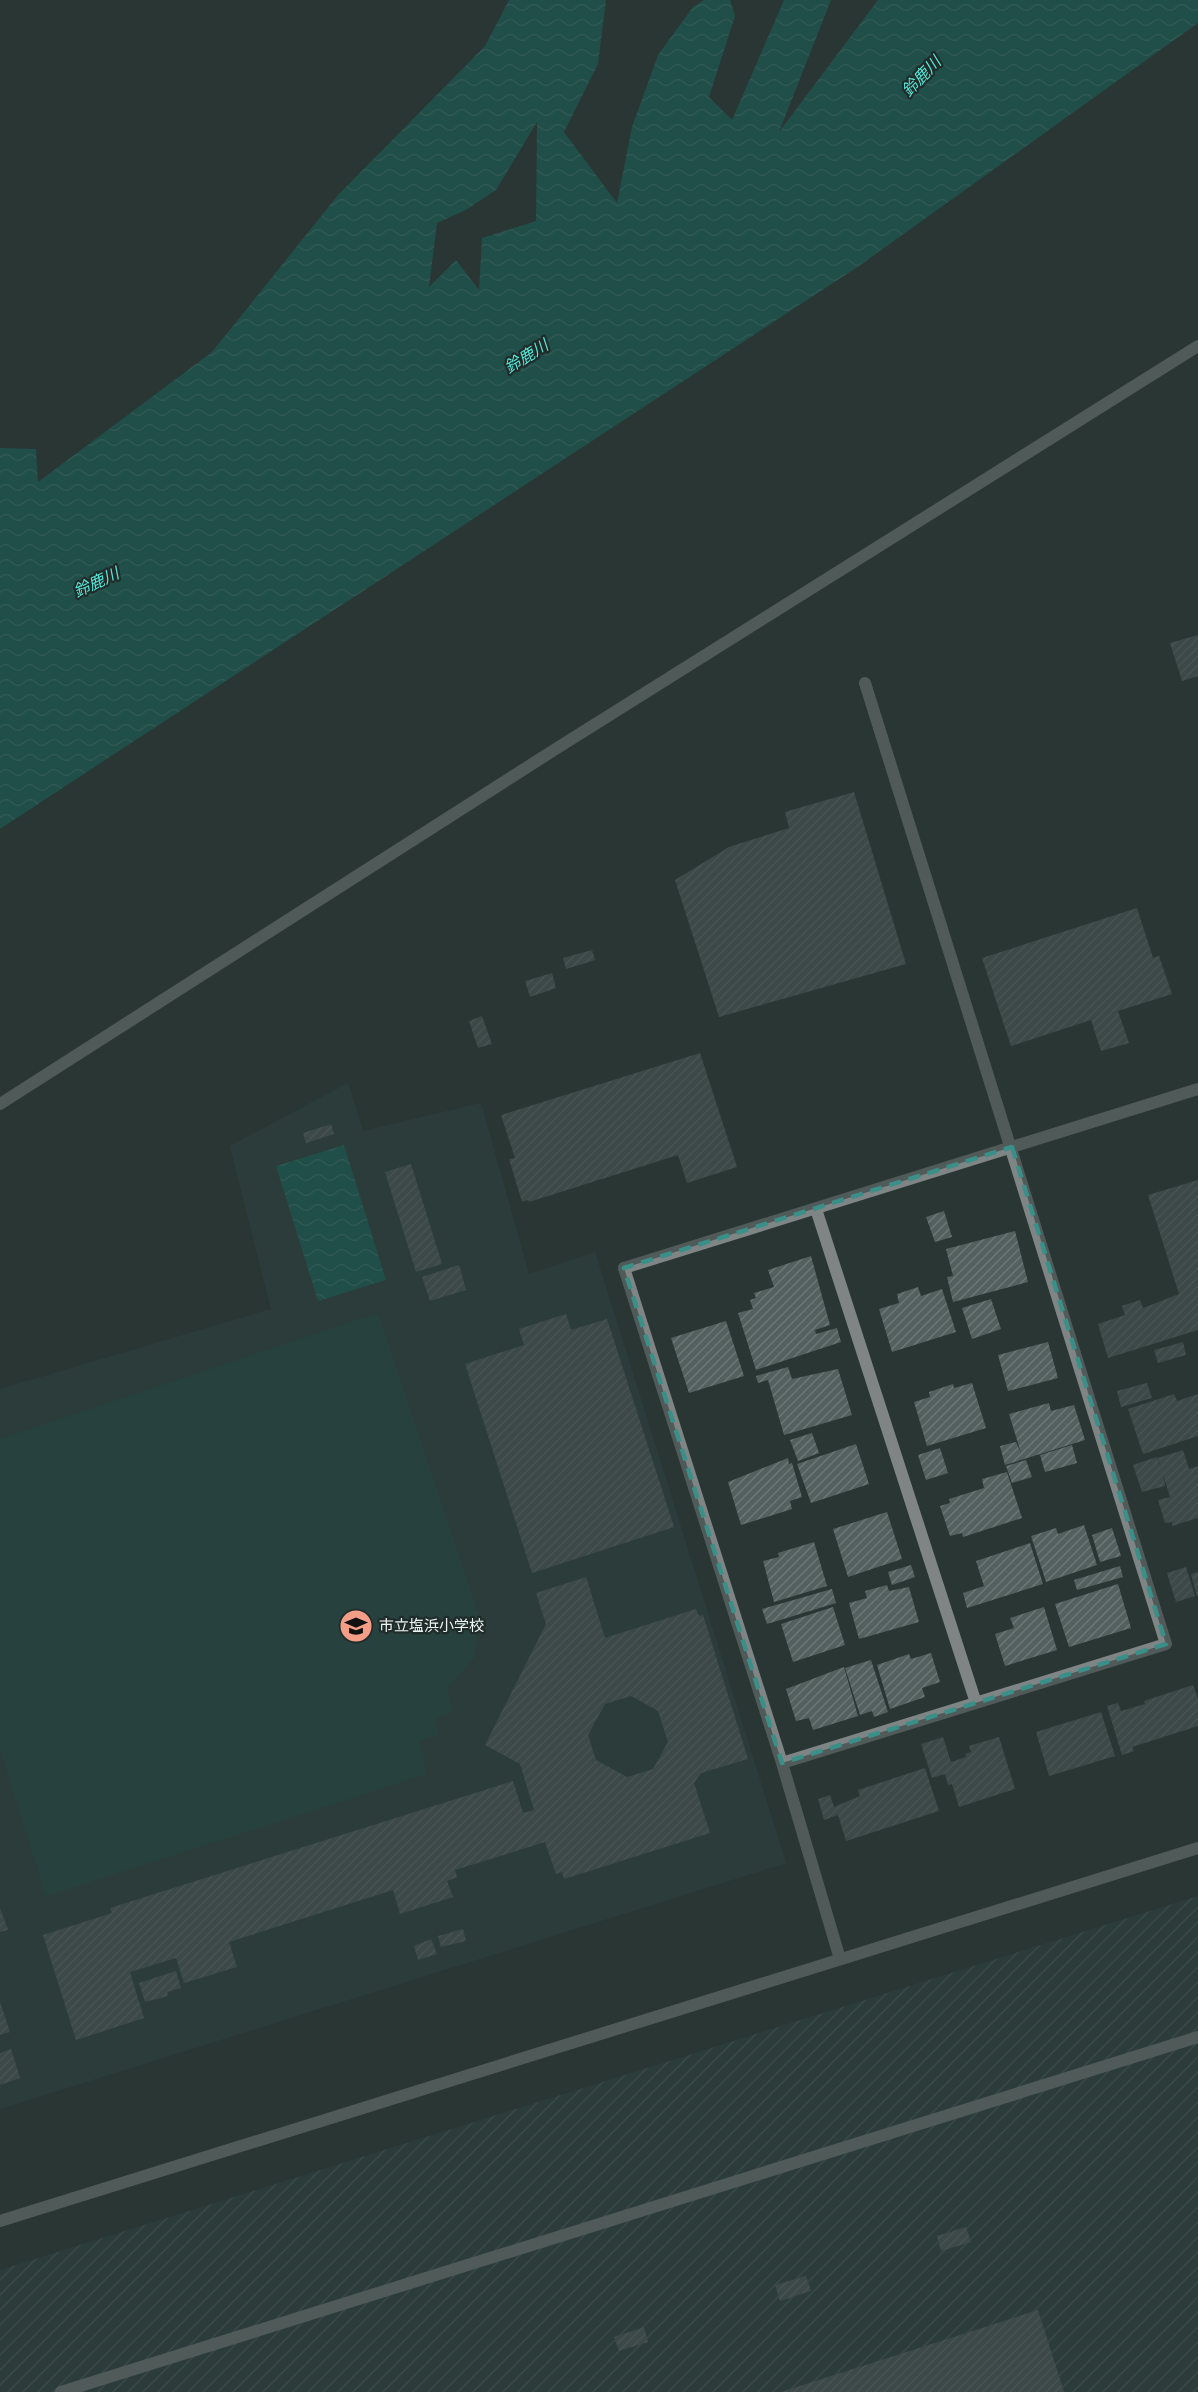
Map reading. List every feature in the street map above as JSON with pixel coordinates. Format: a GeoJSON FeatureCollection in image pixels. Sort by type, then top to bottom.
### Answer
{"type":"FeatureCollection","features":[{"type":"Feature","properties":{"kind":"street"},"geometry":{"type":"LineString","coordinates":[[0,1104],[554,750],[1198,346]]}},
{"type":"Feature","properties":{"kind":"street"},"geometry":{"type":"LineString","coordinates":[[783,1763],[1167,1644],[865,683]]}},
{"type":"Feature","properties":{"kind":"street"},"geometry":{"type":"LineString","coordinates":[[840,1959],[783,1763],[624,1268],[1198,1089]]}},
{"type":"Feature","properties":{"kind":"street"},"geometry":{"type":"LineString","coordinates":[[816,1209],[976,1703]]}},
{"type":"Feature","properties":{"kind":"street"},"geometry":{"type":"LineString","coordinates":[[0,2221],[1198,1848]]}},
{"type":"Feature","properties":{"kind":"street"},"geometry":{"type":"LineString","coordinates":[[61,2392],[1198,2037]]}},
{"type":"Feature","properties":{"kind":"highlighted area"},"geometry":{"type":"Polygon","coordinates":[[[1012,1147],[1166,1644],[782,1763],[624,1268],[1012,1147]]]}},
{"type":"Feature","properties":{"kind":"shaded area","name":"市立塩浜小学校"},"geometry":{"type":"Polygon","coordinates":[[[348,1083],[363,1131],[481,1103],[529,1274],[595,1252],[786,1863],[0,2109],[0,1389],[271,1309],[230,1146],[348,1083]]]}},
{"type":"Feature","properties":{"kind":"shaded area"},"geometry":{"type":"Polygon","coordinates":[[[378,1313],[479,1615],[474,1658],[447,1688],[453,1712],[434,1719],[439,1734],[419,1741],[427,1774],[46,1896],[0,1749],[0,1439],[378,1313]]]}},
{"type":"Feature","properties":{"kind":"shaded area"},"geometry":{"type":"Polygon","coordinates":[[[1198,1896],[1198,2392],[0,2392],[0,2270],[1198,1896]]]}},
{"type":"Feature","properties":{"kind":"water","name":"鈴鹿川"},"geometry":{"type":"Polygon","coordinates":[[[509,0],[606,0],[598,64],[564,132],[617,203],[632,127],[658,55],[693,7],[704,0],[730,0],[735,16],[709,97],[732,120],[784,0],[831,0],[779,132],[878,0],[1198,0],[1198,23],[859,266],[0,829],[0,448],[36,449],[38,482],[212,352],[338,195],[485,46],[509,0]],[[537,122],[496,190],[466,210],[437,223],[429,287],[456,260],[479,290],[482,238],[536,221],[537,122]]]}},
{"type":"Feature","properties":{"kind":"water"},"geometry":{"type":"Polygon","coordinates":[[[344,1145],[386,1280],[318,1301],[276,1166],[344,1145]]]}},
{"type":"Feature","properties":{"kind":"building"},"geometry":{"type":"Polygon","coordinates":[[[1198,635],[1198,676],[1182,681],[1170,643],[1198,635]]]}},
{"type":"Feature","properties":{"kind":"building"},"geometry":{"type":"Polygon","coordinates":[[[854,792],[906,964],[719,1017],[675,880],[729,847],[789,828],[785,812],[854,792]]]}},
{"type":"Feature","properties":{"kind":"building"},"geometry":{"type":"Polygon","coordinates":[[[1137,908],[1153,958],[1159,956],[1172,994],[1118,1011],[1129,1043],[1101,1051],[1091,1020],[1011,1046],[982,958],[1137,908]]]}},
{"type":"Feature","properties":{"kind":"building"},"geometry":{"type":"Polygon","coordinates":[[[592,950],[595,960],[566,969],[563,958],[592,950]]]}},
{"type":"Feature","properties":{"kind":"building"},"geometry":{"type":"Polygon","coordinates":[[[552,973],[556,988],[530,997],[525,981],[552,973]]]}},
{"type":"Feature","properties":{"kind":"building"},"geometry":{"type":"Polygon","coordinates":[[[482,1016],[492,1044],[478,1048],[469,1021],[482,1016]]]}},
{"type":"Feature","properties":{"kind":"building"},"geometry":{"type":"Polygon","coordinates":[[[700,1053],[737,1167],[687,1183],[678,1155],[529,1202],[528,1200],[522,1202],[509,1159],[515,1158],[501,1115],[700,1053]]]}},
{"type":"Feature","properties":{"kind":"building"},"geometry":{"type":"Polygon","coordinates":[[[331,1124],[334,1134],[306,1143],[303,1133],[331,1124]]]}},
{"type":"Feature","properties":{"kind":"building"},"geometry":{"type":"Polygon","coordinates":[[[411,1164],[442,1264],[416,1272],[385,1172],[411,1164]]]}},
{"type":"Feature","properties":{"kind":"building"},"geometry":{"type":"Polygon","coordinates":[[[1198,1180],[1198,1330],[1108,1358],[1098,1324],[1125,1315],[1122,1306],[1140,1300],[1143,1308],[1179,1294],[1148,1195],[1198,1180]]]}},
{"type":"Feature","properties":{"kind":"building"},"geometry":{"type":"Polygon","coordinates":[[[944,1211],[952,1237],[935,1242],[926,1217],[944,1211]]]}},
{"type":"Feature","properties":{"kind":"building"},"geometry":{"type":"Polygon","coordinates":[[[1015,1231],[1028,1282],[953,1302],[947,1277],[953,1276],[946,1249],[1015,1231]]]}},
{"type":"Feature","properties":{"kind":"building"},"geometry":{"type":"Polygon","coordinates":[[[811,1256],[830,1325],[815,1330],[816,1334],[837,1328],[841,1342],[756,1370],[738,1313],[753,1309],[750,1300],[756,1298],[754,1293],[774,1287],[768,1270],[811,1256]]]}},
{"type":"Feature","properties":{"kind":"building"},"geometry":{"type":"Polygon","coordinates":[[[459,1265],[466,1290],[430,1301],[422,1277],[459,1265]]]}},
{"type":"Feature","properties":{"kind":"building"},"geometry":{"type":"Polygon","coordinates":[[[918,1287],[921,1296],[942,1289],[956,1332],[892,1352],[879,1309],[899,1303],[897,1294],[918,1287]]]}},
{"type":"Feature","properties":{"kind":"building"},"geometry":{"type":"Polygon","coordinates":[[[991,1299],[1001,1329],[972,1339],[962,1308],[991,1299]]]}},
{"type":"Feature","properties":{"kind":"building"},"geometry":{"type":"Polygon","coordinates":[[[566,1314],[571,1330],[607,1319],[674,1527],[532,1573],[465,1364],[524,1345],[519,1329],[566,1314]]]}},
{"type":"Feature","properties":{"kind":"building"},"geometry":{"type":"Polygon","coordinates":[[[726,1321],[744,1376],[689,1393],[671,1338],[726,1321]]]}},
{"type":"Feature","properties":{"kind":"building"},"geometry":{"type":"Polygon","coordinates":[[[1048,1342],[1058,1378],[1008,1391],[998,1355],[1048,1342]]]}},
{"type":"Feature","properties":{"kind":"building"},"geometry":{"type":"Polygon","coordinates":[[[1183,1342],[1186,1355],[1158,1363],[1154,1350],[1183,1342]]]}},
{"type":"Feature","properties":{"kind":"building"},"geometry":{"type":"Polygon","coordinates":[[[788,1367],[792,1379],[838,1369],[852,1415],[784,1435],[768,1380],[758,1383],[756,1376],[788,1367]]]}},
{"type":"Feature","properties":{"kind":"building"},"geometry":{"type":"Polygon","coordinates":[[[972,1383],[986,1428],[927,1446],[914,1402],[930,1397],[929,1392],[953,1384],[954,1388],[972,1383]]]}},
{"type":"Feature","properties":{"kind":"building"},"geometry":{"type":"Polygon","coordinates":[[[1147,1383],[1152,1398],[1121,1407],[1117,1391],[1147,1383]]]}},
{"type":"Feature","properties":{"kind":"building"},"geometry":{"type":"Polygon","coordinates":[[[1174,1394],[1177,1401],[1198,1394],[1198,1436],[1143,1454],[1128,1409],[1174,1394]]]}},
{"type":"Feature","properties":{"kind":"building"},"geometry":{"type":"Polygon","coordinates":[[[1049,1403],[1051,1411],[1074,1405],[1085,1440],[1005,1465],[1000,1446],[1016,1442],[1021,1453],[1009,1414],[1049,1403]]]}},
{"type":"Feature","properties":{"kind":"building"},"geometry":{"type":"Polygon","coordinates":[[[812,1433],[819,1453],[798,1461],[790,1440],[812,1433]]]}},
{"type":"Feature","properties":{"kind":"building"},"geometry":{"type":"Polygon","coordinates":[[[856,1444],[869,1484],[811,1503],[797,1464],[856,1444]]]}},
{"type":"Feature","properties":{"kind":"building"},"geometry":{"type":"Polygon","coordinates":[[[1072,1445],[1077,1463],[1045,1472],[1040,1455],[1072,1445]]]}},
{"type":"Feature","properties":{"kind":"building"},"geometry":{"type":"Polygon","coordinates":[[[940,1448],[948,1473],[926,1480],[918,1455],[940,1448]]]}},
{"type":"Feature","properties":{"kind":"building"},"geometry":{"type":"Polygon","coordinates":[[[1183,1450],[1189,1469],[1198,1466],[1198,1518],[1172,1526],[1172,1522],[1165,1523],[1158,1500],[1170,1497],[1163,1474],[1165,1486],[1142,1492],[1133,1465],[1157,1457],[1161,1469],[1158,1458],[1183,1450]]]}},
{"type":"Feature","properties":{"kind":"building"},"geometry":{"type":"Polygon","coordinates":[[[788,1458],[789,1464],[792,1463],[802,1497],[790,1501],[792,1509],[741,1525],[728,1482],[788,1458]]]}},
{"type":"Feature","properties":{"kind":"building"},"geometry":{"type":"Polygon","coordinates":[[[1026,1460],[1032,1477],[1012,1483],[1006,1466],[1026,1460]]]}},
{"type":"Feature","properties":{"kind":"building"},"geometry":{"type":"Polygon","coordinates":[[[1007,1472],[1022,1518],[963,1537],[962,1533],[950,1536],[940,1506],[950,1503],[949,1499],[984,1488],[982,1479],[1007,1472]]]}},
{"type":"Feature","properties":{"kind":"building"},"geometry":{"type":"Polygon","coordinates":[[[887,1512],[902,1559],[848,1577],[833,1529],[887,1512]]]}},
{"type":"Feature","properties":{"kind":"building"},"geometry":{"type":"Polygon","coordinates":[[[1084,1525],[1097,1565],[1046,1582],[1031,1536],[1056,1528],[1058,1534],[1084,1525]]]}},
{"type":"Feature","properties":{"kind":"building"},"geometry":{"type":"Polygon","coordinates":[[[1112,1528],[1121,1556],[1100,1562],[1092,1535],[1112,1528]]]}},
{"type":"Feature","properties":{"kind":"building"},"geometry":{"type":"Polygon","coordinates":[[[814,1542],[827,1586],[774,1602],[763,1561],[779,1557],[778,1553],[814,1542]]]}},
{"type":"Feature","properties":{"kind":"building"},"geometry":{"type":"Polygon","coordinates":[[[1030,1543],[1043,1584],[967,1608],[963,1593],[984,1586],[976,1561],[1030,1543]]]}},
{"type":"Feature","properties":{"kind":"building"},"geometry":{"type":"Polygon","coordinates":[[[911,1565],[915,1577],[892,1585],[888,1572],[911,1565]]]}},
{"type":"Feature","properties":{"kind":"building"},"geometry":{"type":"Polygon","coordinates":[[[1120,1566],[1123,1577],[1077,1590],[1074,1580],[1120,1566]]]}},
{"type":"Feature","properties":{"kind":"building"},"geometry":{"type":"Polygon","coordinates":[[[1186,1567],[1195,1596],[1176,1602],[1167,1573],[1186,1567]]]}},
{"type":"Feature","properties":{"kind":"building"},"geometry":{"type":"Polygon","coordinates":[[[1198,1572],[1198,1596],[1197,1596],[1191,1574],[1198,1572]]]}},
{"type":"Feature","properties":{"kind":"building"},"geometry":{"type":"Polygon","coordinates":[[[586,1577],[605,1638],[696,1609],[699,1616],[703,1615],[748,1759],[701,1773],[694,1783],[710,1833],[564,1879],[562,1872],[556,1874],[545,1842],[455,1870],[457,1877],[447,1881],[453,1897],[400,1914],[393,1890],[229,1942],[237,1967],[184,1983],[176,1958],[130,1972],[144,2018],[76,2040],[43,1935],[112,1913],[110,1908],[513,1781],[523,1813],[534,1810],[520,1764],[485,1745],[546,1624],[536,1593],[586,1577]],[[631,1696],[605,1704],[588,1735],[596,1760],[627,1777],[653,1769],[668,1742],[658,1711],[631,1696]]]}},
{"type":"Feature","properties":{"kind":"building"},"geometry":{"type":"Polygon","coordinates":[[[1118,1584],[1131,1628],[1069,1647],[1055,1604],[1118,1584]]]}},
{"type":"Feature","properties":{"kind":"building"},"geometry":{"type":"Polygon","coordinates":[[[887,1585],[889,1591],[909,1587],[919,1622],[859,1639],[849,1603],[867,1598],[865,1591],[887,1585]]]}},
{"type":"Feature","properties":{"kind":"building"},"geometry":{"type":"Polygon","coordinates":[[[832,1589],[836,1603],[767,1624],[762,1609],[832,1589]]]}},
{"type":"Feature","properties":{"kind":"building"},"geometry":{"type":"Polygon","coordinates":[[[833,1607],[845,1645],[793,1662],[781,1624],[833,1607]]]}},
{"type":"Feature","properties":{"kind":"building"},"geometry":{"type":"Polygon","coordinates":[[[1044,1607],[1057,1650],[1005,1666],[995,1634],[1014,1628],[1010,1618],[1044,1607]]]}},
{"type":"Feature","properties":{"kind":"building"},"geometry":{"type":"Polygon","coordinates":[[[931,1653],[940,1682],[922,1688],[925,1697],[890,1709],[877,1665],[909,1654],[911,1659],[931,1653]]]}},
{"type":"Feature","properties":{"kind":"building"},"geometry":{"type":"Polygon","coordinates":[[[871,1660],[888,1712],[874,1717],[872,1711],[860,1715],[845,1668],[871,1660]]]}},
{"type":"Feature","properties":{"kind":"building"},"geometry":{"type":"Polygon","coordinates":[[[844,1667],[858,1716],[813,1730],[809,1718],[796,1721],[786,1689],[844,1667]]]}},
{"type":"Feature","properties":{"kind":"building"},"geometry":{"type":"Polygon","coordinates":[[[1193,1685],[1198,1699],[1198,1726],[1132,1747],[1134,1751],[1122,1755],[1107,1706],[1118,1703],[1121,1711],[1193,1685]]]}},
{"type":"Feature","properties":{"kind":"building"},"geometry":{"type":"Polygon","coordinates":[[[1101,1712],[1115,1756],[1049,1776],[1036,1732],[1101,1712]]]}},
{"type":"Feature","properties":{"kind":"building"},"geometry":{"type":"Polygon","coordinates":[[[943,1737],[951,1762],[966,1757],[965,1754],[971,1752],[969,1746],[999,1737],[1015,1789],[959,1807],[952,1784],[948,1785],[945,1774],[932,1778],[921,1744],[943,1737]]]}},
{"type":"Feature","properties":{"kind":"building"},"geometry":{"type":"Polygon","coordinates":[[[925,1768],[939,1811],[846,1841],[838,1815],[824,1820],[818,1799],[830,1795],[834,1807],[860,1796],[858,1790],[925,1768]]]}},
{"type":"Feature","properties":{"kind":"building"},"geometry":{"type":"Polygon","coordinates":[[[0,1908],[8,1930],[0,1932],[0,1908]]]}},
{"type":"Feature","properties":{"kind":"building"},"geometry":{"type":"Polygon","coordinates":[[[463,1929],[466,1941],[441,1947],[438,1936],[463,1929]]]}},
{"type":"Feature","properties":{"kind":"building"},"geometry":{"type":"Polygon","coordinates":[[[431,1939],[437,1954],[418,1960],[414,1946],[431,1939]]]}},
{"type":"Feature","properties":{"kind":"building"},"geometry":{"type":"Polygon","coordinates":[[[176,1971],[181,1988],[167,1992],[168,1996],[145,2002],[139,1983],[176,1971]]]}},
{"type":"Feature","properties":{"kind":"building"},"geometry":{"type":"Polygon","coordinates":[[[0,2002],[10,2032],[0,2035],[0,2002]]]}},
{"type":"Feature","properties":{"kind":"building"},"geometry":{"type":"Polygon","coordinates":[[[11,2049],[20,2078],[0,2085],[0,2053],[11,2049]]]}},
{"type":"Feature","properties":{"kind":"building"},"geometry":{"type":"Polygon","coordinates":[[[966,2227],[971,2242],[941,2251],[937,2236],[966,2227]]]}},
{"type":"Feature","properties":{"kind":"building"},"geometry":{"type":"Polygon","coordinates":[[[806,2276],[811,2291],[780,2301],[775,2285],[806,2276]]]}},
{"type":"Feature","properties":{"kind":"building"},"geometry":{"type":"Polygon","coordinates":[[[1038,2310],[1064,2392],[781,2392],[1038,2310]]]}},
{"type":"Feature","properties":{"kind":"building"},"geometry":{"type":"Polygon","coordinates":[[[644,2327],[648,2342],[619,2351],[614,2337],[644,2327]]]}},
{"type":"Feature","properties":{"kind":"place","name":"市立塩浜小学校"},"geometry":{"type":"Point","coordinates":[356,1626]}}]}
